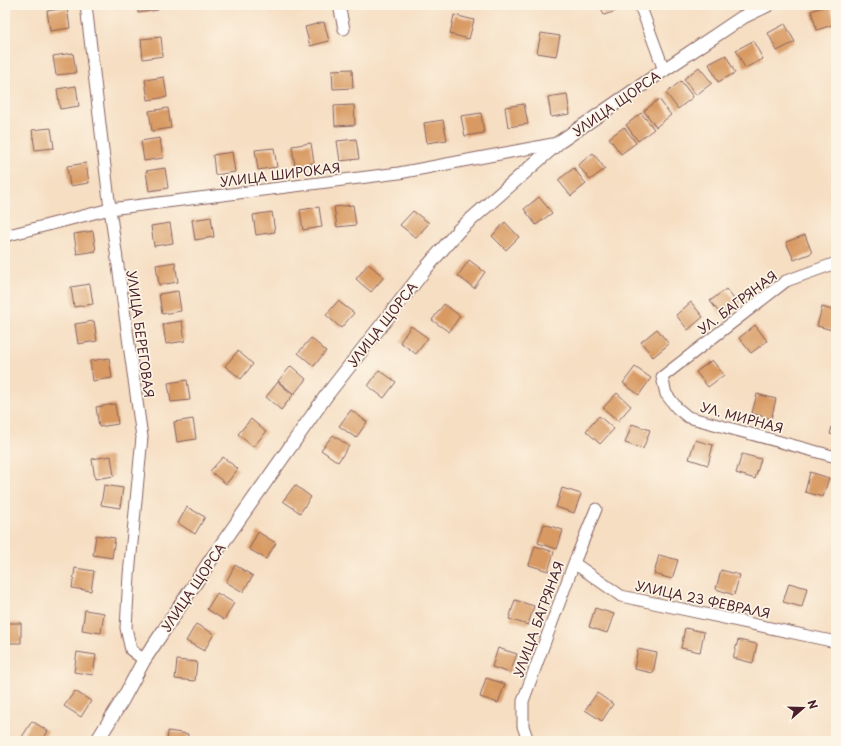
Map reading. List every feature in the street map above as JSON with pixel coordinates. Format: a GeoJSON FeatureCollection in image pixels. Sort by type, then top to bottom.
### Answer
{"type":"FeatureCollection","features":[{"type":"Feature","properties":{"kind":"street","name":"УЛИЦА БЕРЕГОВАЯ"},"geometry":{"type":"LineString","coordinates":[[86,5],[110,209],[142,438],[129,575],[126,628],[131,650],[144,660]]}},
{"type":"Feature","properties":{"kind":"street"},"geometry":{"type":"LineString","coordinates":[[339,5],[344,29]]}},
{"type":"Feature","properties":{"kind":"street"},"geometry":{"type":"LineString","coordinates":[[640,5],[664,70]]}},
{"type":"Feature","properties":{"kind":"street","name":"УЛИЦА ЩОРСА"},"geometry":{"type":"LineString","coordinates":[[97,741],[123,699],[144,660],[212,558],[326,396],[427,267],[459,230],[558,143],[743,17],[768,5]]}},
{"type":"Feature","properties":{"kind":"street","name":"УЛИЦА ШИРОКАЯ"},"geometry":{"type":"LineString","coordinates":[[5,236],[110,209],[399,174],[558,143]]}},
{"type":"Feature","properties":{"kind":"street","name":"УЛ. БАГРЯНАЯ"},"geometry":{"type":"LineString","coordinates":[[662,377],[786,281],[835,264]]}},
{"type":"Feature","properties":{"kind":"street","name":"УЛ. МИРНАЯ"},"geometry":{"type":"LineString","coordinates":[[662,377],[666,394],[677,408],[688,417],[836,457]]}},
{"type":"Feature","properties":{"kind":"street","name":"УЛИЦА БАГРЯНАЯ"},"geometry":{"type":"LineString","coordinates":[[528,741],[523,726],[523,701],[574,563],[596,509]]}},
{"type":"Feature","properties":{"kind":"street","name":"УЛИЦА 23 ФЕВРАЛЯ"},"geometry":{"type":"LineString","coordinates":[[574,563],[620,596],[836,642]]}},
{"type":"Feature","properties":{"kind":"building"},"geometry":{"type":"Polygon","coordinates":[[[137,5],[158,5],[158,10],[138,13],[137,5]]]}},
{"type":"Feature","properties":{"kind":"building"},"geometry":{"type":"Polygon","coordinates":[[[600,5],[621,5],[622,9],[604,15],[600,5]]]}},
{"type":"Feature","properties":{"kind":"building"},"geometry":{"type":"Polygon","coordinates":[[[830,5],[835,24],[817,30],[811,11],[830,5]]]}},
{"type":"Feature","properties":{"kind":"building"},"geometry":{"type":"Polygon","coordinates":[[[67,8],[70,28],[50,31],[47,11],[67,8]]]}},
{"type":"Feature","properties":{"kind":"building"},"geometry":{"type":"Polygon","coordinates":[[[454,15],[474,20],[469,39],[450,34],[454,15]]]}},
{"type":"Feature","properties":{"kind":"building"},"geometry":{"type":"Polygon","coordinates":[[[324,22],[329,41],[310,46],[305,27],[324,22]]]}},
{"type":"Feature","properties":{"kind":"building"},"geometry":{"type":"Polygon","coordinates":[[[785,24],[795,42],[777,51],[768,33],[785,24]]]}},
{"type":"Feature","properties":{"kind":"building"},"geometry":{"type":"Polygon","coordinates":[[[541,33],[560,36],[556,56],[537,53],[541,33]]]}},
{"type":"Feature","properties":{"kind":"building"},"geometry":{"type":"Polygon","coordinates":[[[161,37],[163,56],[143,59],[141,39],[161,37]]]}},
{"type":"Feature","properties":{"kind":"building"},"geometry":{"type":"Polygon","coordinates":[[[753,41],[763,59],[745,68],[736,50],[753,41]]]}},
{"type":"Feature","properties":{"kind":"building"},"geometry":{"type":"Polygon","coordinates":[[[73,53],[76,73],[56,75],[53,56],[73,53]]]}},
{"type":"Feature","properties":{"kind":"building"},"geometry":{"type":"Polygon","coordinates":[[[726,55],[735,73],[718,82],[709,64],[726,55]]]}},
{"type":"Feature","properties":{"kind":"building"},"geometry":{"type":"Polygon","coordinates":[[[699,67],[712,83],[696,95],[684,79],[699,67]]]}},
{"type":"Feature","properties":{"kind":"building"},"geometry":{"type":"Polygon","coordinates":[[[352,69],[353,88],[333,89],[332,70],[352,69]]]}},
{"type":"Feature","properties":{"kind":"building"},"geometry":{"type":"Polygon","coordinates":[[[164,77],[167,97],[148,100],[145,80],[164,77]]]}},
{"type":"Feature","properties":{"kind":"building"},"geometry":{"type":"Polygon","coordinates":[[[681,81],[693,97],[678,109],[666,93],[681,81]]]}},
{"type":"Feature","properties":{"kind":"building"},"geometry":{"type":"Polygon","coordinates":[[[76,86],[79,106],[60,109],[57,89],[76,86]]]}},
{"type":"Feature","properties":{"kind":"building"},"geometry":{"type":"Polygon","coordinates":[[[567,94],[570,114],[551,117],[548,97],[567,94]]]}},
{"type":"Feature","properties":{"kind":"building"},"geometry":{"type":"Polygon","coordinates":[[[659,99],[671,115],[656,127],[644,111],[659,99]]]}},
{"type":"Feature","properties":{"kind":"building"},"geometry":{"type":"Polygon","coordinates":[[[524,104],[528,124],[508,127],[505,107],[524,104]]]}},
{"type":"Feature","properties":{"kind":"building"},"geometry":{"type":"Polygon","coordinates":[[[354,105],[355,125],[335,126],[334,106],[354,105]]]}},
{"type":"Feature","properties":{"kind":"building"},"geometry":{"type":"Polygon","coordinates":[[[168,108],[171,128],[152,131],[149,111],[168,108]]]}},
{"type":"Feature","properties":{"kind":"building"},"geometry":{"type":"Polygon","coordinates":[[[481,113],[484,133],[465,136],[461,116],[481,113]]]}},
{"type":"Feature","properties":{"kind":"building"},"geometry":{"type":"Polygon","coordinates":[[[641,113],[654,129],[638,141],[626,125],[641,113]]]}},
{"type":"Feature","properties":{"kind":"building"},"geometry":{"type":"Polygon","coordinates":[[[443,120],[447,140],[427,143],[424,123],[443,120]]]}},
{"type":"Feature","properties":{"kind":"building"},"geometry":{"type":"Polygon","coordinates":[[[624,127],[636,143],[621,154],[609,138],[624,127]]]}},
{"type":"Feature","properties":{"kind":"building"},"geometry":{"type":"Polygon","coordinates":[[[51,128],[54,148],[35,150],[32,130],[51,128]]]}},
{"type":"Feature","properties":{"kind":"building"},"geometry":{"type":"Polygon","coordinates":[[[160,138],[163,158],[144,161],[141,141],[160,138]]]}},
{"type":"Feature","properties":{"kind":"building"},"geometry":{"type":"Polygon","coordinates":[[[356,139],[359,159],[340,161],[337,141],[356,139]]]}},
{"type":"Feature","properties":{"kind":"building"},"geometry":{"type":"Polygon","coordinates":[[[311,143],[314,163],[295,166],[292,146],[311,143]]]}},
{"type":"Feature","properties":{"kind":"building"},"geometry":{"type":"Polygon","coordinates":[[[274,148],[277,167],[258,170],[255,150],[274,148]]]}},
{"type":"Feature","properties":{"kind":"building"},"geometry":{"type":"Polygon","coordinates":[[[232,152],[235,172],[215,175],[213,155],[232,152]]]}},
{"type":"Feature","properties":{"kind":"building"},"geometry":{"type":"Polygon","coordinates":[[[593,153],[605,169],[590,180],[578,165],[593,153]]]}},
{"type":"Feature","properties":{"kind":"building"},"geometry":{"type":"Polygon","coordinates":[[[86,163],[89,183],[70,186],[67,166],[86,163]]]}},
{"type":"Feature","properties":{"kind":"building"},"geometry":{"type":"Polygon","coordinates":[[[165,168],[168,188],[149,191],[146,171],[165,168]]]}},
{"type":"Feature","properties":{"kind":"building"},"geometry":{"type":"Polygon","coordinates":[[[574,168],[586,184],[571,196],[558,180],[574,168]]]}},
{"type":"Feature","properties":{"kind":"building"},"geometry":{"type":"Polygon","coordinates":[[[539,197],[552,213],[536,225],[524,209],[539,197]]]}},
{"type":"Feature","properties":{"kind":"building"},"geometry":{"type":"Polygon","coordinates":[[[353,205],[356,225],[337,227],[334,207],[353,205]]]}},
{"type":"Feature","properties":{"kind":"building"},"geometry":{"type":"Polygon","coordinates":[[[319,207],[322,227],[303,230],[300,210],[319,207]]]}},
{"type":"Feature","properties":{"kind":"building"},"geometry":{"type":"Polygon","coordinates":[[[413,211],[429,223],[416,238],[400,225],[413,211]]]}},
{"type":"Feature","properties":{"kind":"building"},"geometry":{"type":"Polygon","coordinates":[[[272,212],[275,232],[256,235],[253,215],[272,212]]]}},
{"type":"Feature","properties":{"kind":"building"},"geometry":{"type":"Polygon","coordinates":[[[211,217],[214,237],[195,240],[192,220],[211,217]]]}},
{"type":"Feature","properties":{"kind":"building"},"geometry":{"type":"Polygon","coordinates":[[[505,222],[519,237],[506,250],[492,236],[505,222]]]}},
{"type":"Feature","properties":{"kind":"building"},"geometry":{"type":"Polygon","coordinates":[[[170,223],[173,243],[154,246],[151,226],[170,223]]]}},
{"type":"Feature","properties":{"kind":"building"},"geometry":{"type":"Polygon","coordinates":[[[93,231],[96,251],[77,254],[74,234],[93,231]]]}},
{"type":"Feature","properties":{"kind":"building"},"geometry":{"type":"Polygon","coordinates":[[[805,235],[812,253],[794,260],[786,242],[805,235]]]}},
{"type":"Feature","properties":{"kind":"building"},"geometry":{"type":"Polygon","coordinates":[[[469,260],[485,272],[474,288],[458,276],[469,260]]]}},
{"type":"Feature","properties":{"kind":"building"},"geometry":{"type":"Polygon","coordinates":[[[175,262],[178,282],[159,285],[156,265],[175,262]]]}},
{"type":"Feature","properties":{"kind":"building"},"geometry":{"type":"Polygon","coordinates":[[[368,264],[384,277],[371,292],[356,279],[368,264]]]}},
{"type":"Feature","properties":{"kind":"building"},"geometry":{"type":"Polygon","coordinates":[[[90,284],[93,304],[74,307],[71,287],[90,284]]]}},
{"type":"Feature","properties":{"kind":"building"},"geometry":{"type":"Polygon","coordinates":[[[726,289],[738,304],[722,316],[710,301],[726,289]]]}},
{"type":"Feature","properties":{"kind":"building"},"geometry":{"type":"Polygon","coordinates":[[[178,291],[181,311],[162,314],[159,294],[178,291]]]}},
{"type":"Feature","properties":{"kind":"building"},"geometry":{"type":"Polygon","coordinates":[[[338,301],[354,313],[341,328],[326,315],[338,301]]]}},
{"type":"Feature","properties":{"kind":"building"},"geometry":{"type":"Polygon","coordinates":[[[691,302],[703,317],[688,330],[676,315],[691,302]]]}},
{"type":"Feature","properties":{"kind":"building"},"geometry":{"type":"Polygon","coordinates":[[[444,304],[460,316],[449,332],[432,320],[444,304]]]}},
{"type":"Feature","properties":{"kind":"building"},"geometry":{"type":"Polygon","coordinates":[[[822,307],[836,311],[836,331],[817,326],[822,307]]]}},
{"type":"Feature","properties":{"kind":"building"},"geometry":{"type":"Polygon","coordinates":[[[94,321],[97,341],[78,344],[75,324],[94,321]]]}},
{"type":"Feature","properties":{"kind":"building"},"geometry":{"type":"Polygon","coordinates":[[[182,321],[185,341],[166,344],[163,324],[182,321]]]}},
{"type":"Feature","properties":{"kind":"building"},"geometry":{"type":"Polygon","coordinates":[[[755,325],[767,341],[751,353],[739,338],[755,325]]]}},
{"type":"Feature","properties":{"kind":"building"},"geometry":{"type":"Polygon","coordinates":[[[411,326],[428,338],[416,354],[400,342],[411,326]]]}},
{"type":"Feature","properties":{"kind":"building"},"geometry":{"type":"Polygon","coordinates":[[[657,329],[669,344],[653,357],[641,342],[657,329]]]}},
{"type":"Feature","properties":{"kind":"building"},"geometry":{"type":"Polygon","coordinates":[[[311,338],[326,351],[314,366],[298,353],[311,338]]]}},
{"type":"Feature","properties":{"kind":"building"},"geometry":{"type":"Polygon","coordinates":[[[238,351],[253,364],[241,379],[225,366],[238,351]]]}},
{"type":"Feature","properties":{"kind":"building"},"geometry":{"type":"Polygon","coordinates":[[[109,358],[112,378],[93,381],[90,361],[109,358]]]}},
{"type":"Feature","properties":{"kind":"building"},"geometry":{"type":"Polygon","coordinates":[[[712,360],[724,375],[708,387],[696,372],[712,360]]]}},
{"type":"Feature","properties":{"kind":"building"},"geometry":{"type":"Polygon","coordinates":[[[291,366],[306,379],[294,394],[278,381],[291,366]]]}},
{"type":"Feature","properties":{"kind":"building"},"geometry":{"type":"Polygon","coordinates":[[[635,367],[651,378],[639,395],[623,383],[635,367]]]}},
{"type":"Feature","properties":{"kind":"building"},"geometry":{"type":"Polygon","coordinates":[[[379,370],[396,382],[384,398],[368,386],[379,370]]]}},
{"type":"Feature","properties":{"kind":"building"},"geometry":{"type":"Polygon","coordinates":[[[187,380],[190,400],[171,402],[168,383],[187,380]]]}},
{"type":"Feature","properties":{"kind":"building"},"geometry":{"type":"Polygon","coordinates":[[[278,382],[293,395],[281,410],[266,397],[278,382]]]}},
{"type":"Feature","properties":{"kind":"building"},"geometry":{"type":"Polygon","coordinates":[[[617,393],[631,406],[618,421],[603,408],[617,393]]]}},
{"type":"Feature","properties":{"kind":"building"},"geometry":{"type":"Polygon","coordinates":[[[757,394],[776,399],[771,419],[752,413],[757,394]]]}},
{"type":"Feature","properties":{"kind":"building"},"geometry":{"type":"Polygon","coordinates":[[[115,404],[118,424],[99,427],[96,407],[115,404]]]}},
{"type":"Feature","properties":{"kind":"building"},"geometry":{"type":"Polygon","coordinates":[[[351,410],[367,422],[356,438],[339,426],[351,410]]]}},
{"type":"Feature","properties":{"kind":"building"},"geometry":{"type":"Polygon","coordinates":[[[836,413],[836,436],[830,434],[836,413]]]}},
{"type":"Feature","properties":{"kind":"building"},"geometry":{"type":"Polygon","coordinates":[[[599,416],[614,429],[600,444],[586,431],[599,416]]]}},
{"type":"Feature","properties":{"kind":"building"},"geometry":{"type":"Polygon","coordinates":[[[193,419],[196,439],[177,442],[174,422],[193,419]]]}},
{"type":"Feature","properties":{"kind":"building"},"geometry":{"type":"Polygon","coordinates":[[[251,419],[266,432],[253,447],[238,434],[251,419]]]}},
{"type":"Feature","properties":{"kind":"building"},"geometry":{"type":"Polygon","coordinates":[[[632,424],[650,430],[643,449],[625,443],[632,424]]]}},
{"type":"Feature","properties":{"kind":"building"},"geometry":{"type":"Polygon","coordinates":[[[333,435],[349,446],[338,462],[321,450],[333,435]]]}},
{"type":"Feature","properties":{"kind":"building"},"geometry":{"type":"Polygon","coordinates":[[[695,440],[713,445],[708,465],[689,459],[695,440]]]}},
{"type":"Feature","properties":{"kind":"building"},"geometry":{"type":"Polygon","coordinates":[[[742,454],[761,459],[755,479],[736,473],[742,454]]]}},
{"type":"Feature","properties":{"kind":"building"},"geometry":{"type":"Polygon","coordinates":[[[111,456],[114,476],[95,479],[92,459],[111,456]]]}},
{"type":"Feature","properties":{"kind":"building"},"geometry":{"type":"Polygon","coordinates":[[[223,457],[238,469],[226,484],[210,471],[223,457]]]}},
{"type":"Feature","properties":{"kind":"building"},"geometry":{"type":"Polygon","coordinates":[[[810,472],[829,478],[823,497],[805,492],[810,472]]]}},
{"type":"Feature","properties":{"kind":"building"},"geometry":{"type":"Polygon","coordinates":[[[104,485],[123,488],[120,508],[101,505],[104,485]]]}},
{"type":"Feature","properties":{"kind":"building"},"geometry":{"type":"Polygon","coordinates":[[[295,485],[311,497],[300,513],[283,501],[295,485]]]}},
{"type":"Feature","properties":{"kind":"building"},"geometry":{"type":"Polygon","coordinates":[[[562,488],[581,494],[574,513],[556,507],[562,488]]]}},
{"type":"Feature","properties":{"kind":"building"},"geometry":{"type":"Polygon","coordinates":[[[187,507],[205,517],[195,534],[178,523],[187,507]]]}},
{"type":"Feature","properties":{"kind":"building"},"geometry":{"type":"Polygon","coordinates":[[[544,524],[563,530],[557,549],[538,543],[544,524]]]}},
{"type":"Feature","properties":{"kind":"building"},"geometry":{"type":"Polygon","coordinates":[[[258,532],[276,543],[266,559],[249,549],[258,532]]]}},
{"type":"Feature","properties":{"kind":"building"},"geometry":{"type":"Polygon","coordinates":[[[96,535],[115,538],[112,558],[93,555],[96,535]]]}},
{"type":"Feature","properties":{"kind":"building"},"geometry":{"type":"Polygon","coordinates":[[[535,546],[554,552],[548,571],[529,565],[535,546]]]}},
{"type":"Feature","properties":{"kind":"building"},"geometry":{"type":"Polygon","coordinates":[[[659,555],[678,560],[672,579],[654,574],[659,555]]]}},
{"type":"Feature","properties":{"kind":"building"},"geometry":{"type":"Polygon","coordinates":[[[235,565],[253,576],[243,592],[226,582],[235,565]]]}},
{"type":"Feature","properties":{"kind":"building"},"geometry":{"type":"Polygon","coordinates":[[[75,568],[94,571],[91,591],[72,588],[75,568]]]}},
{"type":"Feature","properties":{"kind":"building"},"geometry":{"type":"Polygon","coordinates":[[[721,570],[740,575],[734,595],[716,589],[721,570]]]}},
{"type":"Feature","properties":{"kind":"building"},"geometry":{"type":"Polygon","coordinates":[[[789,583],[807,588],[802,607],[783,602],[789,583]]]}},
{"type":"Feature","properties":{"kind":"building"},"geometry":{"type":"Polygon","coordinates":[[[217,593],[234,603],[224,620],[207,609],[217,593]]]}},
{"type":"Feature","properties":{"kind":"building"},"geometry":{"type":"Polygon","coordinates":[[[515,600],[534,606],[528,625],[509,619],[515,600]]]}},
{"type":"Feature","properties":{"kind":"building"},"geometry":{"type":"Polygon","coordinates":[[[595,608],[614,614],[607,633],[589,627],[595,608]]]}},
{"type":"Feature","properties":{"kind":"building"},"geometry":{"type":"Polygon","coordinates":[[[85,610],[104,613],[101,633],[82,630],[85,610]]]}},
{"type":"Feature","properties":{"kind":"building"},"geometry":{"type":"Polygon","coordinates":[[[5,623],[21,623],[21,643],[5,643],[5,623]]]}},
{"type":"Feature","properties":{"kind":"building"},"geometry":{"type":"Polygon","coordinates":[[[196,624],[214,634],[204,651],[186,641],[196,624]]]}},
{"type":"Feature","properties":{"kind":"building"},"geometry":{"type":"Polygon","coordinates":[[[685,628],[704,632],[700,652],[681,648],[685,628]]]}},
{"type":"Feature","properties":{"kind":"building"},"geometry":{"type":"Polygon","coordinates":[[[738,640],[757,644],[753,663],[733,658],[738,640]]]}},
{"type":"Feature","properties":{"kind":"building"},"geometry":{"type":"Polygon","coordinates":[[[498,648],[517,654],[510,673],[492,667],[498,648]]]}},
{"type":"Feature","properties":{"kind":"building"},"geometry":{"type":"Polygon","coordinates":[[[638,649],[657,653],[653,673],[634,669],[638,649]]]}},
{"type":"Feature","properties":{"kind":"building"},"geometry":{"type":"Polygon","coordinates":[[[77,652],[96,655],[93,675],[74,672],[77,652]]]}},
{"type":"Feature","properties":{"kind":"building"},"geometry":{"type":"Polygon","coordinates":[[[177,660],[197,662],[195,681],[175,679],[177,660]]]}},
{"type":"Feature","properties":{"kind":"building"},"geometry":{"type":"Polygon","coordinates":[[[486,678],[505,684],[498,703],[480,697],[486,678]]]}},
{"type":"Feature","properties":{"kind":"building"},"geometry":{"type":"Polygon","coordinates":[[[75,691],[91,701],[81,717],[64,706],[75,691]]]}},
{"type":"Feature","properties":{"kind":"building"},"geometry":{"type":"Polygon","coordinates":[[[597,693],[613,704],[602,721],[585,710],[597,693]]]}},
{"type":"Feature","properties":{"kind":"building"},"geometry":{"type":"Polygon","coordinates":[[[32,721],[48,731],[42,741],[29,741],[22,737],[32,721]]]}},
{"type":"Feature","properties":{"kind":"building"},"geometry":{"type":"Polygon","coordinates":[[[168,731],[188,734],[187,741],[167,741],[168,731]]]}}]}
